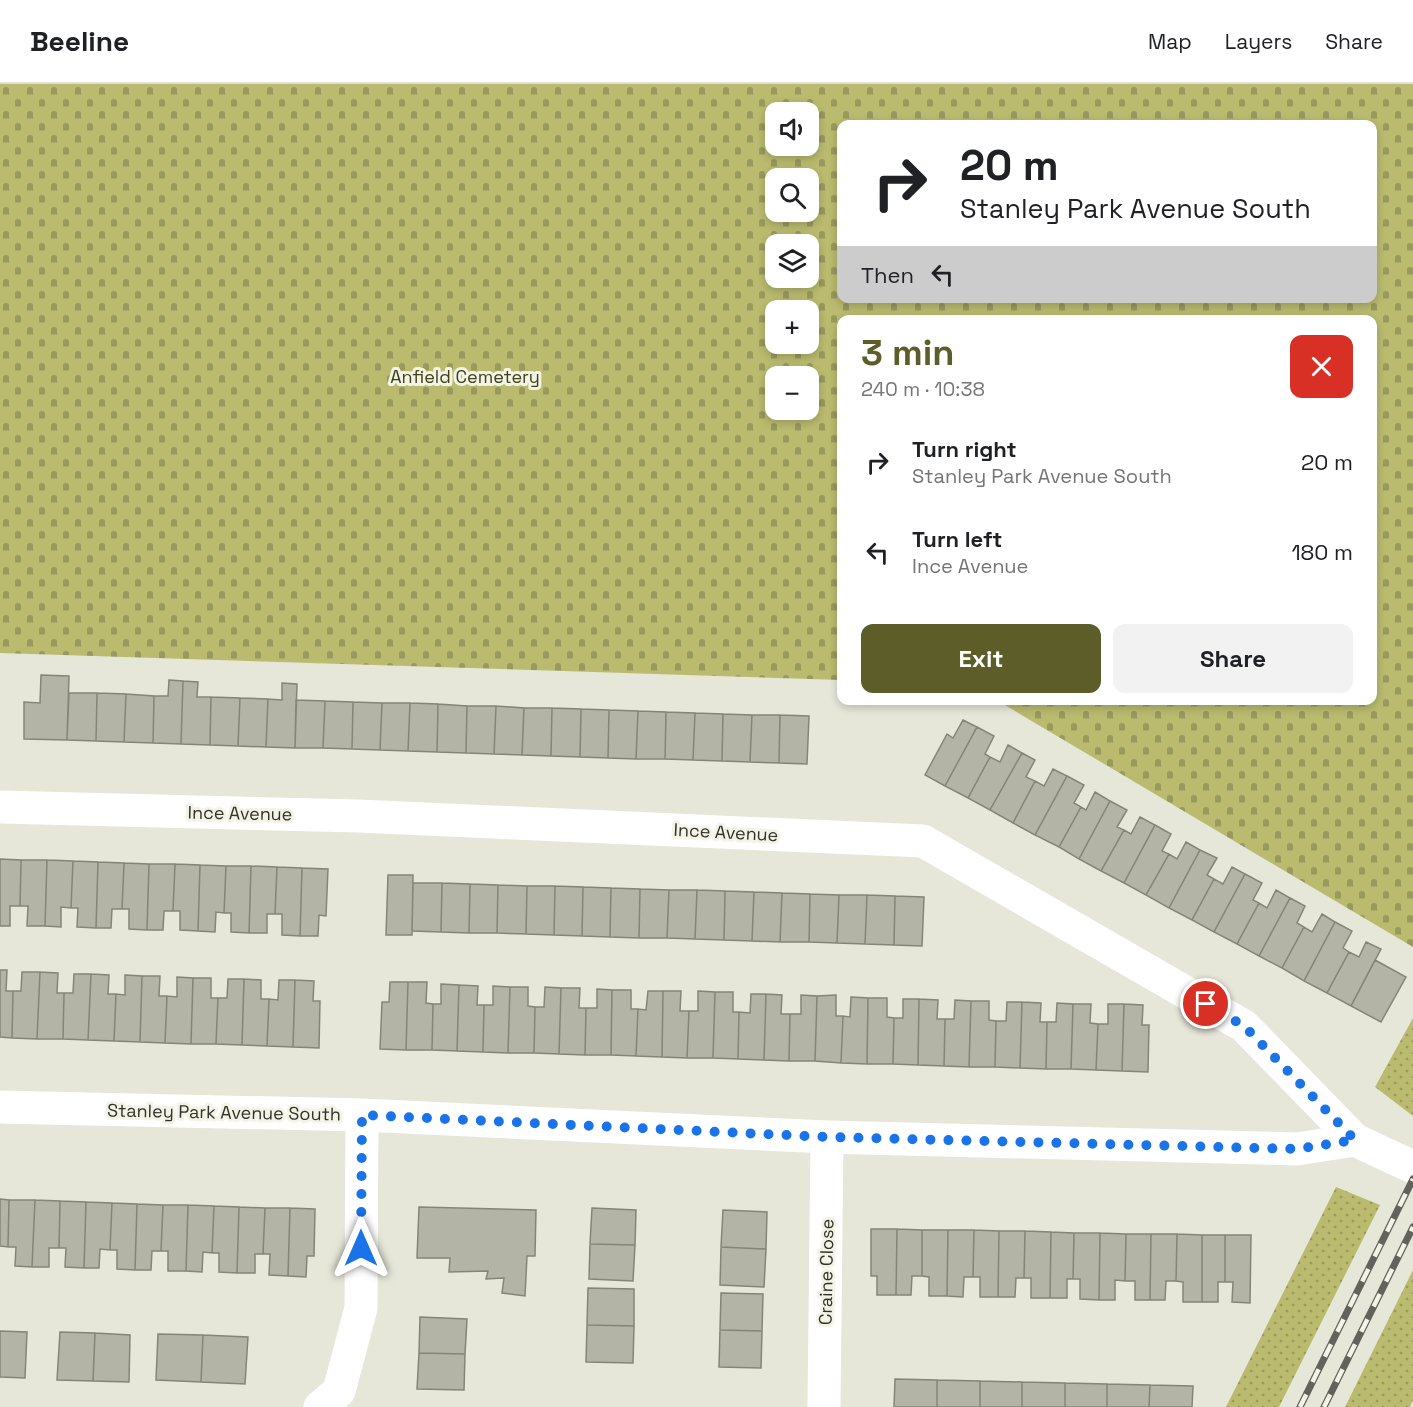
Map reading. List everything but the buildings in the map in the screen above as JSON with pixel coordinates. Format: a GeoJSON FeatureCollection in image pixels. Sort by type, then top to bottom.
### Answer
{"type":"FeatureCollection","features":[{"type":"Feature","properties":{"kind":"street","name":"Ince Avenue"},"geometry":{"type":"LineString","coordinates":[[0,807],[358,816],[923,841],[1244,1026],[1355,1140]]}},
{"type":"Feature","properties":{"kind":"street","name":"Stanley Park Avenue South"},"geometry":{"type":"LineString","coordinates":[[0,1107],[362,1115],[827,1137],[1297,1149],[1355,1140]]}},
{"type":"Feature","properties":{"kind":"street"},"geometry":{"type":"LineString","coordinates":[[320,1407],[339,1390],[361,1308],[362,1115]]}},
{"type":"Feature","properties":{"kind":"street","name":"Craine Close"},"geometry":{"type":"LineString","coordinates":[[824,1407],[827,1137]]}},
{"type":"Feature","properties":{"kind":"street"},"geometry":{"type":"LineString","coordinates":[[1355,1140],[1413,1167]]}},
{"type":"Feature","properties":{"kind":"green space","name":"Anfield Cemetery"},"geometry":{"type":"Polygon","coordinates":[[[0,84],[1413,84],[1413,947],[1005,705],[1377,705],[1377,315],[837,315],[837,680],[0,653],[0,84]]]}},
{"type":"Feature","properties":{"kind":"green space"},"geometry":{"type":"Polygon","coordinates":[[[1413,1018],[1413,1116],[1375,1087],[1413,1018]]]}},
{"type":"Feature","properties":{"kind":"green space"},"geometry":{"type":"Polygon","coordinates":[[[1336,1187],[1380,1205],[1279,1407],[1226,1407],[1336,1187]]]}},
{"type":"Feature","properties":{"kind":"green space"},"geometry":{"type":"Polygon","coordinates":[[[1413,1270],[1413,1400],[1410,1407],[1345,1407],[1413,1270]]]}},
{"type":"Feature","properties":{"kind":"railway"},"geometry":{"type":"LineString","coordinates":[[1300,1407],[1413,1179]]}},
{"type":"Feature","properties":{"kind":"railway"},"geometry":{"type":"LineString","coordinates":[[1324,1407],[1413,1227]]}},
{"type":"Feature","properties":{"kind":"route"},"geometry":{"type":"LineString","coordinates":[[361,1248],[362,1115],[827,1137],[1297,1149],[1355,1140],[1244,1026],[1206,1004]]}}]}
